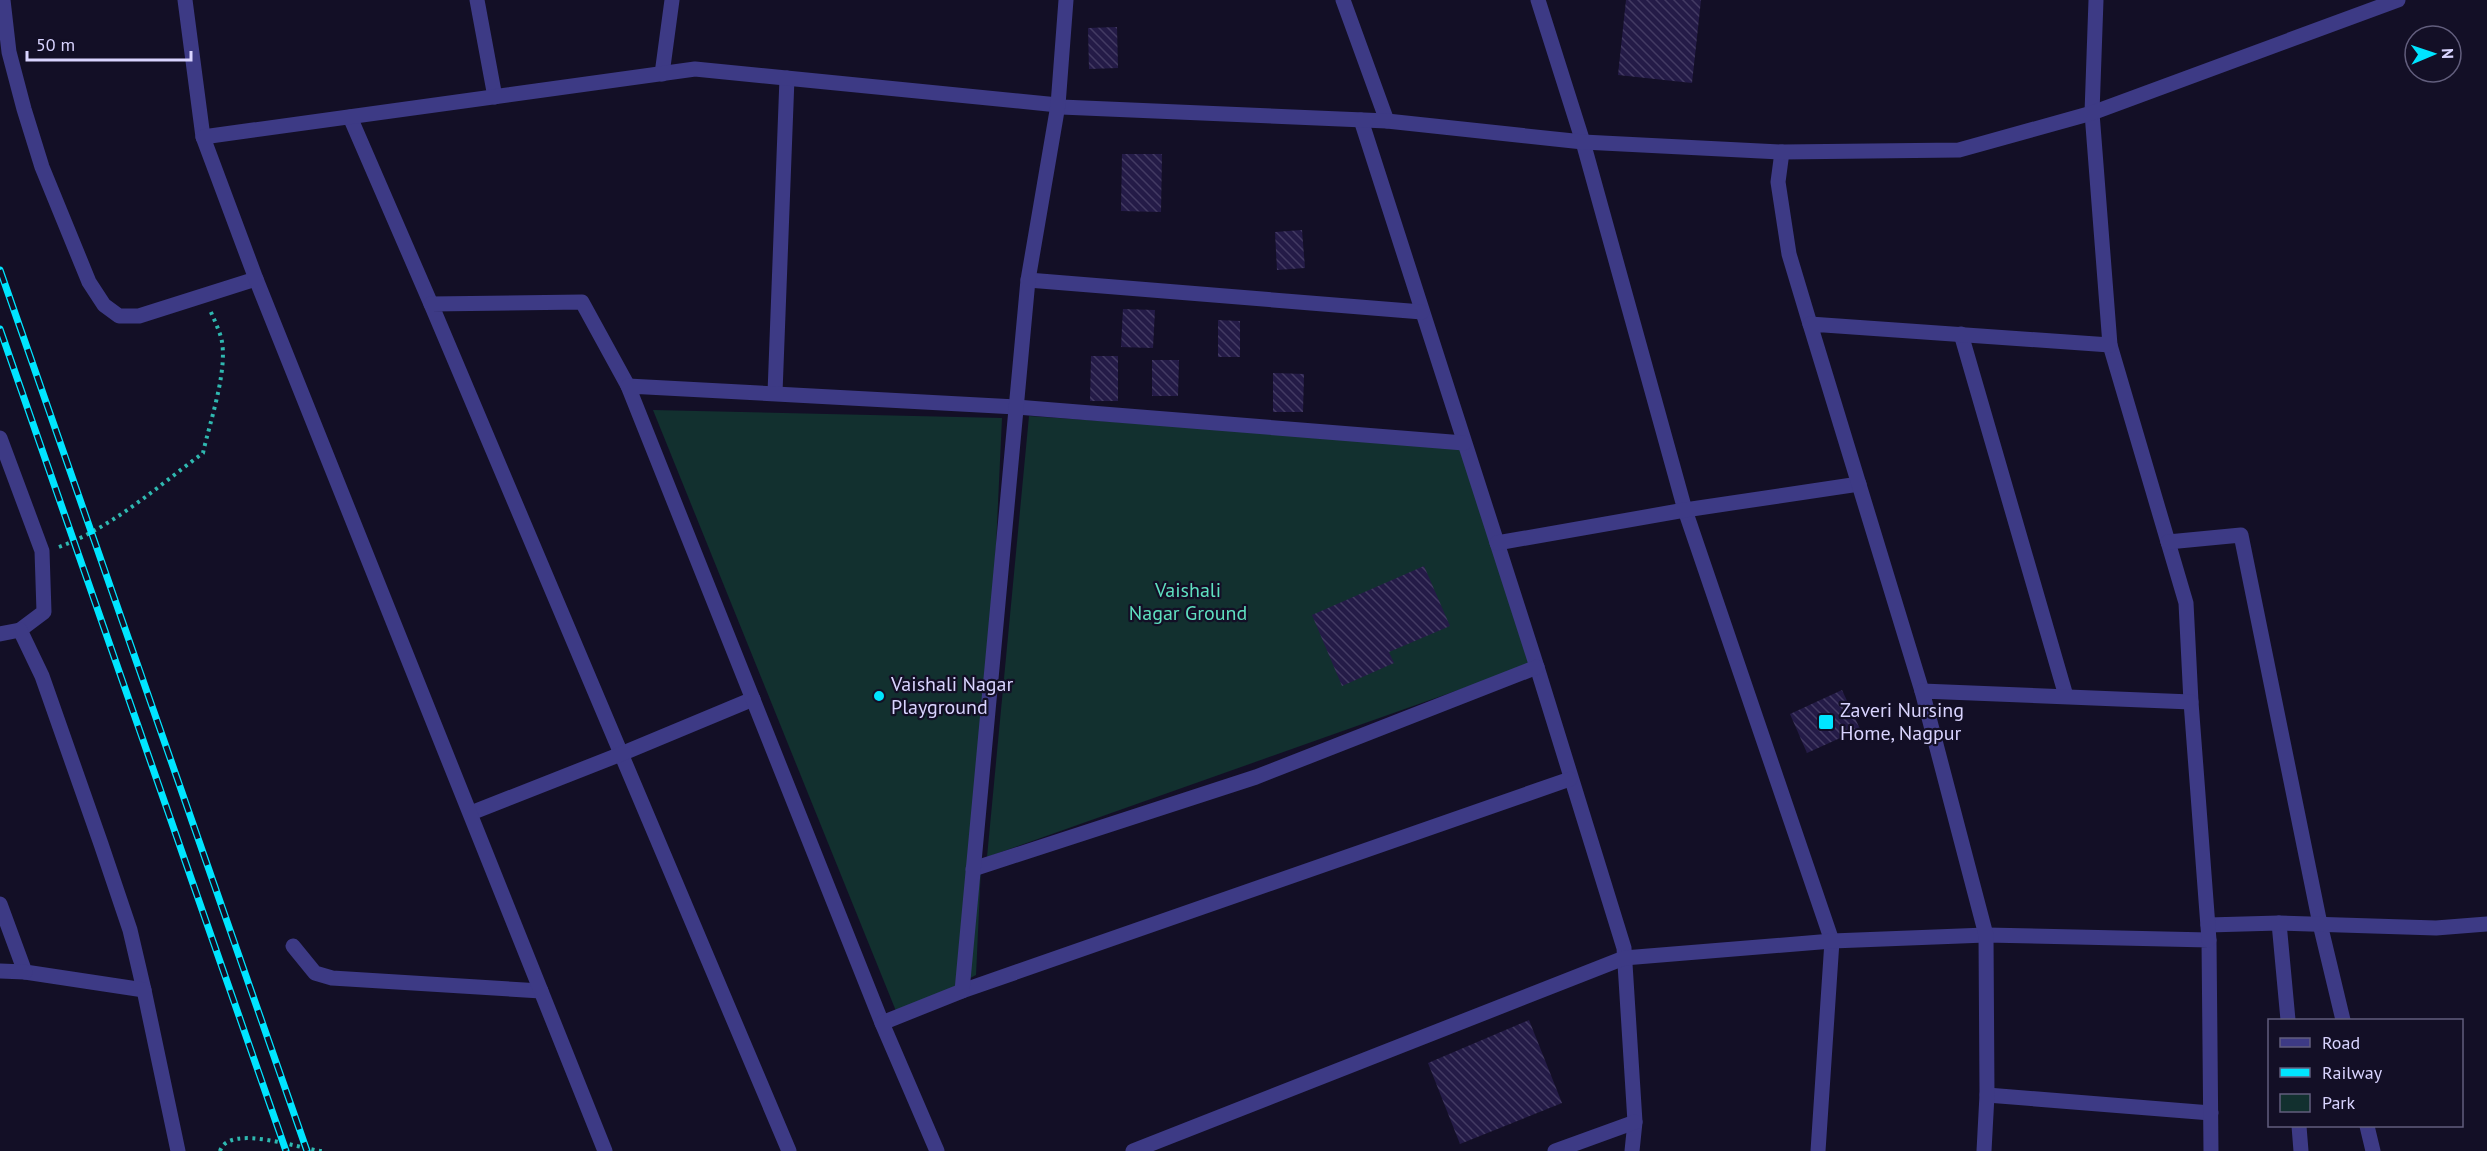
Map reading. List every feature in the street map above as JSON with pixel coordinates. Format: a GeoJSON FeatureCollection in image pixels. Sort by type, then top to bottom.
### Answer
{"type":"FeatureCollection","features":[{"type":"Feature","properties":{"kind":"street"},"geometry":{"type":"LineString","coordinates":[[3,0],[9,52],[42,167],[89,282],[104,305],[120,316],[139,316],[256,279]]}},
{"type":"Feature","properties":{"kind":"street"},"geometry":{"type":"LineString","coordinates":[[185,0],[203,137],[256,279],[605,1151]]}},
{"type":"Feature","properties":{"kind":"street"},"geometry":{"type":"LineString","coordinates":[[477,0],[495,97]]}},
{"type":"Feature","properties":{"kind":"street"},"geometry":{"type":"LineString","coordinates":[[662,74],[672,0]]}},
{"type":"Feature","properties":{"kind":"street"},"geometry":{"type":"LineString","coordinates":[[962,991],[1028,280],[1058,105],[1066,0]]}},
{"type":"Feature","properties":{"kind":"street"},"geometry":{"type":"LineString","coordinates":[[1343,0],[1387,121]]}},
{"type":"Feature","properties":{"kind":"street"},"geometry":{"type":"LineString","coordinates":[[1538,0],[1583,142],[1686,510],[1832,941],[1818,1151]]}},
{"type":"Feature","properties":{"kind":"street"},"geometry":{"type":"LineString","coordinates":[[2096,0],[2092,112],[2110,345],[2186,603],[2208,933],[2211,1151]]}},
{"type":"Feature","properties":{"kind":"street"},"geometry":{"type":"LineString","coordinates":[[203,137],[695,69],[1061,107],[1387,121],[1583,142],[1782,152],[1959,150],[2092,112],[2398,0]]}},
{"type":"Feature","properties":{"kind":"street"},"geometry":{"type":"LineString","coordinates":[[775,393],[787,78]]}},
{"type":"Feature","properties":{"kind":"street"},"geometry":{"type":"LineString","coordinates":[[350,117],[431,303],[789,1151]]}},
{"type":"Feature","properties":{"kind":"street"},"geometry":{"type":"LineString","coordinates":[[1361,120],[1537,667],[1624,948],[1635,1122],[1632,1151]]}},
{"type":"Feature","properties":{"kind":"street"},"geometry":{"type":"LineString","coordinates":[[1782,152],[1778,182],[1790,254],[1922,691],[1986,935],[1987,1095],[1984,1151]]}},
{"type":"Feature","properties":{"kind":"street"},"geometry":{"type":"LineString","coordinates":[[1028,280],[1422,312]]}},
{"type":"Feature","properties":{"kind":"street"},"geometry":{"type":"LineString","coordinates":[[431,303],[582,302],[628,386],[882,1023],[937,1151]]}},
{"type":"Feature","properties":{"kind":"street"},"geometry":{"type":"LineString","coordinates":[[1810,324],[2110,345]]}},
{"type":"Feature","properties":{"kind":"street"},"geometry":{"type":"LineString","coordinates":[[1961,334],[2066,696]]}},
{"type":"Feature","properties":{"kind":"street"},"geometry":{"type":"LineString","coordinates":[[628,386],[1016,407],[1464,443]]}},
{"type":"Feature","properties":{"kind":"street"},"geometry":{"type":"LineString","coordinates":[[0,438],[42,551],[44,612],[20,630],[0,634]]}},
{"type":"Feature","properties":{"kind":"street"},"geometry":{"type":"LineString","coordinates":[[1497,543],[1686,510],[1859,484]]}},
{"type":"Feature","properties":{"kind":"street"},"geometry":{"type":"LineString","coordinates":[[2168,542],[2241,535],[2320,924],[2343,1019]]}},
{"type":"Feature","properties":{"kind":"street"},"geometry":{"type":"LineString","coordinates":[[20,630],[42,676],[130,930],[178,1151]]}},
{"type":"Feature","properties":{"kind":"street"},"geometry":{"type":"LineString","coordinates":[[973,869],[1256,777],[1537,667]]}},
{"type":"Feature","properties":{"kind":"street"},"geometry":{"type":"LineString","coordinates":[[1922,691],[2191,702]]}},
{"type":"Feature","properties":{"kind":"street"},"geometry":{"type":"LineString","coordinates":[[471,813],[753,699]]}},
{"type":"Feature","properties":{"kind":"street"},"geometry":{"type":"LineString","coordinates":[[882,1023],[962,991],[1570,779]]}},
{"type":"Feature","properties":{"kind":"street"},"geometry":{"type":"LineString","coordinates":[[0,904],[25,972]]}},
{"type":"Feature","properties":{"kind":"street"},"geometry":{"type":"LineString","coordinates":[[2278,922],[2288,1019]]}},
{"type":"Feature","properties":{"kind":"street"},"geometry":{"type":"LineString","coordinates":[[1133,1151],[1624,958],[1832,941],[1986,935],[2208,933],[2278,922],[2436,928],[2487,924]]}},
{"type":"Feature","properties":{"kind":"street"},"geometry":{"type":"LineString","coordinates":[[293,946],[315,973],[332,978],[541,991]]}},
{"type":"Feature","properties":{"kind":"street"},"geometry":{"type":"LineString","coordinates":[[0,971],[25,972],[144,990]]}},
{"type":"Feature","properties":{"kind":"street"},"geometry":{"type":"LineString","coordinates":[[1987,1095],[2211,1113]]}},
{"type":"Feature","properties":{"kind":"street"},"geometry":{"type":"LineString","coordinates":[[1555,1151],[1635,1122]]}},
{"type":"Feature","properties":{"kind":"street"},"geometry":{"type":"LineString","coordinates":[[2299,1127],[2301,1151]]}},
{"type":"Feature","properties":{"kind":"street"},"geometry":{"type":"LineString","coordinates":[[2367,1127],[2373,1151]]}},
{"type":"Feature","properties":{"kind":"path"},"geometry":{"type":"LineString","coordinates":[[42,551],[74,541],[114,520],[203,453],[220,379],[223,355],[221,338],[203,296]]}},
{"type":"Feature","properties":{"kind":"path"},"geometry":{"type":"LineString","coordinates":[[220,1151],[223,1143],[229,1140],[266,1139],[306,1150],[322,1151]]}},
{"type":"Feature","properties":{"kind":"green space","name":"Vaishali Nagar Playground"},"geometry":{"type":"Polygon","coordinates":[[[653,410],[1002,418],[976,975],[898,1016],[653,410]]]}},
{"type":"Feature","properties":{"kind":"green space","name":"Vaishali Nagar Ground"},"geometry":{"type":"Polygon","coordinates":[[[1029,416],[1462,446],[1532,664],[987,857],[1029,416]]]}},
{"type":"Feature","properties":{"kind":"building"},"geometry":{"type":"Polygon","coordinates":[[[1626,0],[1701,0],[1692,83],[1618,75],[1626,0]]]}},
{"type":"Feature","properties":{"kind":"building"},"geometry":{"type":"Polygon","coordinates":[[[1117,27],[1118,68],[1089,69],[1088,28],[1117,27]]]}},
{"type":"Feature","properties":{"kind":"building"},"geometry":{"type":"Polygon","coordinates":[[[1122,154],[1162,154],[1161,212],[1121,211],[1122,154]]]}},
{"type":"Feature","properties":{"kind":"building"},"geometry":{"type":"Polygon","coordinates":[[[1302,230],[1305,268],[1277,270],[1275,232],[1302,230]]]}},
{"type":"Feature","properties":{"kind":"building"},"geometry":{"type":"Polygon","coordinates":[[[1123,309],[1155,310],[1153,348],[1121,347],[1123,309]]]}},
{"type":"Feature","properties":{"kind":"building"},"geometry":{"type":"Polygon","coordinates":[[[1218,320],[1240,321],[1240,357],[1218,357],[1218,320]]]}},
{"type":"Feature","properties":{"kind":"building"},"geometry":{"type":"Polygon","coordinates":[[[1091,356],[1118,356],[1118,401],[1090,401],[1091,356]]]}},
{"type":"Feature","properties":{"kind":"building"},"geometry":{"type":"Polygon","coordinates":[[[1152,360],[1179,360],[1178,396],[1152,396],[1152,360]]]}},
{"type":"Feature","properties":{"kind":"building"},"geometry":{"type":"Polygon","coordinates":[[[1273,373],[1304,374],[1303,412],[1273,412],[1273,373]]]}},
{"type":"Feature","properties":{"kind":"building"},"geometry":{"type":"Polygon","coordinates":[[[1424,566],[1450,626],[1389,652],[1394,663],[1342,686],[1312,615],[1424,566]]]}},
{"type":"Feature","properties":{"kind":"building"},"geometry":{"type":"Polygon","coordinates":[[[1842,690],[1860,729],[1807,753],[1790,714],[1842,690]]]}},
{"type":"Feature","properties":{"kind":"building"},"geometry":{"type":"Polygon","coordinates":[[[1529,1020],[1562,1103],[1460,1144],[1428,1063],[1529,1020]]]}},
{"type":"Feature","properties":{"kind":"railway"},"geometry":{"type":"LineString","coordinates":[[0,270],[307,1151]]}},
{"type":"Feature","properties":{"kind":"railway"},"geometry":{"type":"LineString","coordinates":[[0,329],[286,1151]]}},
{"type":"Feature","properties":{"kind":"place","name":"Vaishali Nagar Playground"},"geometry":{"type":"Point","coordinates":[879,696]}},
{"type":"Feature","properties":{"kind":"place","name":"Zaveri Nursing Home, Nagpur"},"geometry":{"type":"Point","coordinates":[1826,722]}}]}
